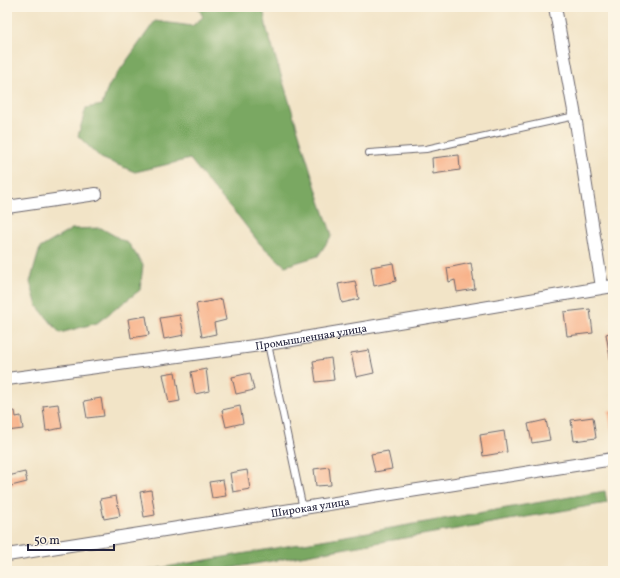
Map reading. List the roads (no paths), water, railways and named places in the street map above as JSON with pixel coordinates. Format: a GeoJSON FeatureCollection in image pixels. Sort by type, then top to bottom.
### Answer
{"type":"FeatureCollection","features":[{"type":"Feature","properties":{"kind":"street"},"geometry":{"type":"LineString","coordinates":[[555,7],[608,287]]}},
{"type":"Feature","properties":{"kind":"street"},"geometry":{"type":"LineString","coordinates":[[7,207],[96,194]]}},
{"type":"Feature","properties":{"kind":"street","name":"Промышленная улица"},"geometry":{"type":"LineString","coordinates":[[7,379],[268,344],[608,287]]}},
{"type":"Feature","properties":{"kind":"street","name":"Широкая улица"},"geometry":{"type":"LineString","coordinates":[[7,555],[613,459]]}},
{"type":"Feature","properties":{"kind":"lane"},"geometry":{"type":"LineString","coordinates":[[369,153],[426,149],[576,116]]}},
{"type":"Feature","properties":{"kind":"lane"},"geometry":{"type":"LineString","coordinates":[[268,344],[303,509]]}}]}
